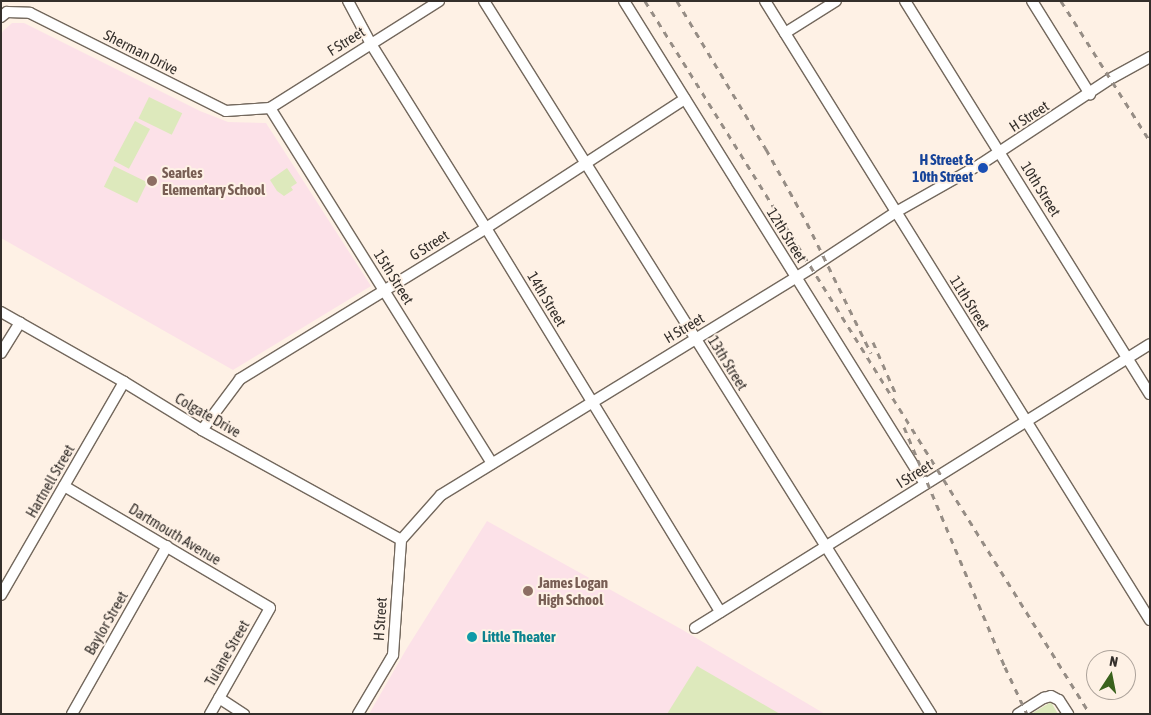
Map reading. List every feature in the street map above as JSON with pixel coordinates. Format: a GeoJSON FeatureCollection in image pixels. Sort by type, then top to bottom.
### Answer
{"type":"FeatureCollection","features":[{"type":"Feature","properties":{"kind":"street","name":"14th Street"},"geometry":{"type":"LineString","coordinates":[[348,1],[370,44],[486,228],[720,612]]}},
{"type":"Feature","properties":{"kind":"street","name":"F Street"},"geometry":{"type":"LineString","coordinates":[[270,108],[439,1]]}},
{"type":"Feature","properties":{"kind":"street","name":"13th Street"},"geometry":{"type":"LineString","coordinates":[[484,1],[584,164],[931,714]]}},
{"type":"Feature","properties":{"kind":"street","name":"12th Street"},"geometry":{"type":"LineString","coordinates":[[624,1],[925,484]]}},
{"type":"Feature","properties":{"kind":"street","name":"11th Street"},"geometry":{"type":"LineString","coordinates":[[765,1],[1150,620]]}},
{"type":"Feature","properties":{"kind":"street"},"geometry":{"type":"LineString","coordinates":[[785,33],[836,1]]}},
{"type":"Feature","properties":{"kind":"street","name":"10th Street"},"geometry":{"type":"LineString","coordinates":[[905,1],[1150,394]]}},
{"type":"Feature","properties":{"kind":"street"},"geometry":{"type":"LineString","coordinates":[[1032,1],[1090,94]]}},
{"type":"Feature","properties":{"kind":"street","name":"Sherman Drive"},"geometry":{"type":"LineString","coordinates":[[1,17],[7,12],[30,13],[226,111],[270,108]]}},
{"type":"Feature","properties":{"kind":"street","name":"H Street"},"geometry":{"type":"LineString","coordinates":[[358,714],[392,655],[401,540],[441,495],[795,277],[896,212],[1000,152],[1110,79],[1150,58]]}},
{"type":"Feature","properties":{"kind":"street","name":"G Street"},"geometry":{"type":"LineString","coordinates":[[202,430],[240,379],[486,228],[685,99]]}},
{"type":"Feature","properties":{"kind":"street","name":"15th Street"},"geometry":{"type":"LineString","coordinates":[[270,108],[492,463]]}},
{"type":"Feature","properties":{"kind":"street","name":"Colgate Drive"},"geometry":{"type":"LineString","coordinates":[[1,312],[124,382],[202,430],[401,540]]}},
{"type":"Feature","properties":{"kind":"street"},"geometry":{"type":"LineString","coordinates":[[1,353],[20,322]]}},
{"type":"Feature","properties":{"kind":"street","name":"I Street"},"geometry":{"type":"LineString","coordinates":[[695,628],[1150,344]]}},
{"type":"Feature","properties":{"kind":"street","name":"Hartnell Street"},"geometry":{"type":"LineString","coordinates":[[1,595],[124,382]]}},
{"type":"Feature","properties":{"kind":"street","name":"Dartmouth Avenue"},"geometry":{"type":"LineString","coordinates":[[64,486],[270,608]]}},
{"type":"Feature","properties":{"kind":"street","name":"Baylor Street"},"geometry":{"type":"LineString","coordinates":[[72,714],[167,546]]}},
{"type":"Feature","properties":{"kind":"street","name":"Tulane Street"},"geometry":{"type":"LineString","coordinates":[[210,714],[270,608]]}},
{"type":"Feature","properties":{"kind":"street"},"geometry":{"type":"LineString","coordinates":[[1018,714],[1044,698],[1051,696],[1059,700],[1068,714]]}},
{"type":"Feature","properties":{"kind":"street"},"geometry":{"type":"LineString","coordinates":[[219,698],[244,714]]}},
{"type":"Feature","properties":{"kind":"shaded area","name":"Searles Elementary School"},"geometry":{"type":"Polygon","coordinates":[[[12,23],[24,23],[200,111],[228,122],[266,123],[371,286],[233,370],[1,238],[1,35],[12,23]]]}},
{"type":"Feature","properties":{"kind":"shaded area","name":"James Logan High School"},"geometry":{"type":"Polygon","coordinates":[[[487,521],[681,629],[825,714],[369,714],[407,648],[487,521]]]}},
{"type":"Feature","properties":{"kind":"green space"},"geometry":{"type":"Polygon","coordinates":[[[149,97],[182,113],[172,135],[138,119],[149,97]]]}},
{"type":"Feature","properties":{"kind":"green space"},"geometry":{"type":"Polygon","coordinates":[[[135,121],[150,129],[129,169],[114,161],[135,121]]]}},
{"type":"Feature","properties":{"kind":"green space"},"geometry":{"type":"Polygon","coordinates":[[[114,166],[147,182],[137,203],[104,187],[114,166]]]}},
{"type":"Feature","properties":{"kind":"green space"},"geometry":{"type":"Polygon","coordinates":[[[287,168],[297,183],[291,187],[293,190],[284,196],[277,191],[270,180],[287,168]]]}},
{"type":"Feature","properties":{"kind":"green space"},"geometry":{"type":"Polygon","coordinates":[[[697,666],[780,714],[667,714],[697,666]]]}},
{"type":"Feature","properties":{"kind":"green space"},"geometry":{"type":"Polygon","coordinates":[[[1051,702],[1058,714],[1031,714],[1051,702]]]}},
{"type":"Feature","properties":{"kind":"railway"},"geometry":{"type":"LineString","coordinates":[[645,1],[1090,714]]}},
{"type":"Feature","properties":{"kind":"railway"},"geometry":{"type":"LineString","coordinates":[[677,1],[766,149],[807,223],[871,353]]}},
{"type":"Feature","properties":{"kind":"railway"},"geometry":{"type":"LineString","coordinates":[[1061,1],[1150,141]]}},
{"type":"Feature","properties":{"kind":"railway"},"geometry":{"type":"LineString","coordinates":[[873,342],[895,392]]}},
{"type":"Feature","properties":{"kind":"railway"},"geometry":{"type":"LineString","coordinates":[[904,427],[1005,667],[1027,714]]}},
{"type":"Feature","properties":{"kind":"place","name":"H Street & 10th Street"},"geometry":{"type":"Point","coordinates":[983,168]}},
{"type":"Feature","properties":{"kind":"place","name":"Searles Elementary School"},"geometry":{"type":"Point","coordinates":[152,181]}},
{"type":"Feature","properties":{"kind":"place","name":"James Logan High School"},"geometry":{"type":"Point","coordinates":[528,591]}},
{"type":"Feature","properties":{"kind":"place","name":"Little Theater"},"geometry":{"type":"Point","coordinates":[472,637]}}]}
